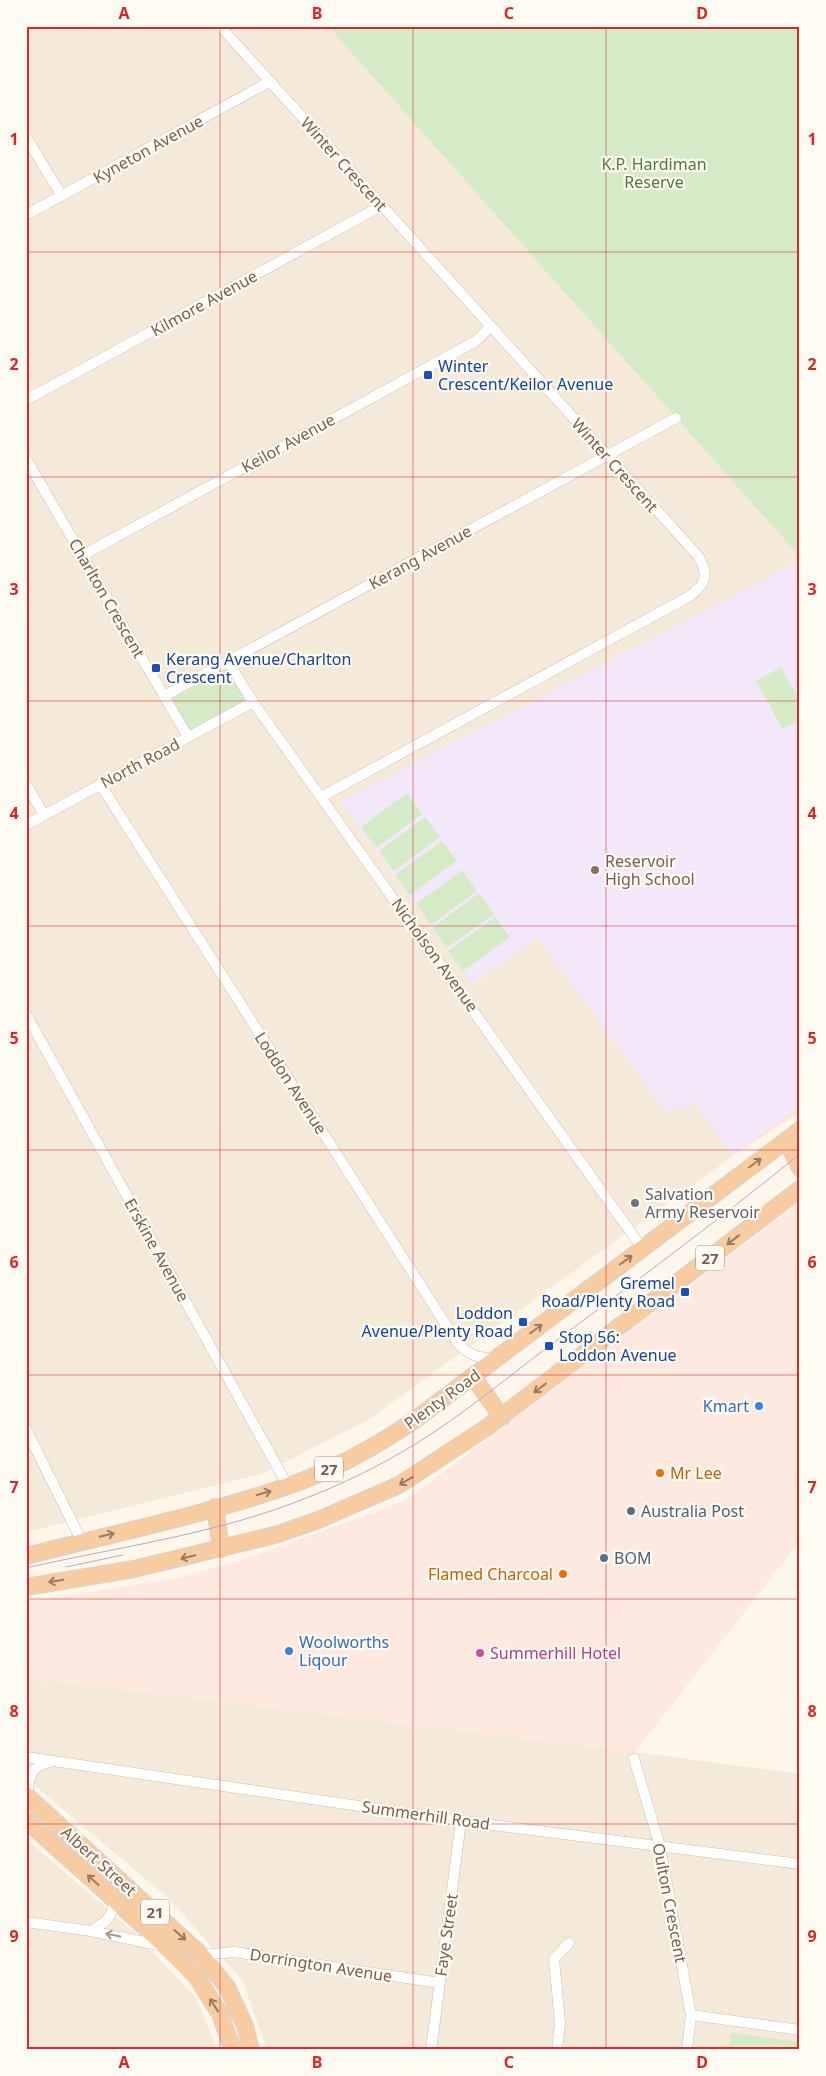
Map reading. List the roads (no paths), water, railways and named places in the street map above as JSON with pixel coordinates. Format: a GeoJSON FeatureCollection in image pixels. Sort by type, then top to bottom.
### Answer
{"type":"FeatureCollection","features":[{"type":"Feature","properties":{"kind":"highway","name":"Plenty Road"},"geometry":{"type":"LineString","coordinates":[[26,1556],[288,1486],[376,1446],[473,1377],[800,1130]]}},
{"type":"Feature","properties":{"kind":"highway"},"geometry":{"type":"LineString","coordinates":[[786,1140],[800,1151]]}},
{"type":"Feature","properties":{"kind":"highway"},"geometry":{"type":"LineString","coordinates":[[786,1140],[800,1168]]}},
{"type":"Feature","properties":{"kind":"highway","name":"27"},"geometry":{"type":"LineString","coordinates":[[26,1587],[134,1569],[275,1535],[316,1521],[399,1485],[465,1444],[502,1417],[800,1189]]}},
{"type":"Feature","properties":{"kind":"highway"},"geometry":{"type":"LineString","coordinates":[[473,1377],[502,1417]]}},
{"type":"Feature","properties":{"kind":"highway"},"geometry":{"type":"LineString","coordinates":[[215,1507],[221,1549]]}},
{"type":"Feature","properties":{"kind":"highway","name":"Albert Street"},"geometry":{"type":"LineString","coordinates":[[27,1796],[202,1955],[227,1987],[245,2026],[250,2050]]}},
{"type":"Feature","properties":{"kind":"highway","name":"Albert Street"},"geometry":{"type":"LineString","coordinates":[[26,1820],[168,1948],[196,1976],[220,2014],[233,2050]]}},
{"type":"Feature","properties":{"kind":"street","name":"Winter Crescent"},"geometry":{"type":"LineString","coordinates":[[220,26],[699,558],[705,575],[702,586],[698,591],[321,797]]}},
{"type":"Feature","properties":{"kind":"street","name":"Kyneton Avenue"},"geometry":{"type":"LineString","coordinates":[[26,215],[269,82]]}},
{"type":"Feature","properties":{"kind":"street"},"geometry":{"type":"LineString","coordinates":[[26,137],[62,196]]}},
{"type":"Feature","properties":{"kind":"street","name":"Kilmore Avenue"},"geometry":{"type":"LineString","coordinates":[[26,400],[381,206]]}},
{"type":"Feature","properties":{"kind":"street","name":"Keilor Avenue"},"geometry":{"type":"LineString","coordinates":[[83,555],[476,341],[490,327]]}},
{"type":"Feature","properties":{"kind":"street","name":"Kerang Avenue"},"geometry":{"type":"LineString","coordinates":[[164,696],[676,418]]}},
{"type":"Feature","properties":{"kind":"street","name":"Charlton Crescent"},"geometry":{"type":"LineString","coordinates":[[26,459],[188,737]]}},
{"type":"Feature","properties":{"kind":"street","name":"Nicholson Avenue"},"geometry":{"type":"LineString","coordinates":[[228,662],[253,702],[642,1248]]}},
{"type":"Feature","properties":{"kind":"street","name":"North Road"},"geometry":{"type":"LineString","coordinates":[[26,825],[253,702]]}},
{"type":"Feature","properties":{"kind":"street"},"geometry":{"type":"LineString","coordinates":[[26,784],[44,815]]}},
{"type":"Feature","properties":{"kind":"street","name":"Loddon Avenue"},"geometry":{"type":"LineString","coordinates":[[100,784],[455,1339],[462,1348],[474,1356],[498,1358]]}},
{"type":"Feature","properties":{"kind":"street","name":"Erskine Avenue"},"geometry":{"type":"LineString","coordinates":[[26,1014],[288,1486]]}},
{"type":"Feature","properties":{"kind":"street"},"geometry":{"type":"LineString","coordinates":[[26,1429],[82,1542]]}},
{"type":"Feature","properties":{"kind":"street","name":"Summerhill Road"},"geometry":{"type":"LineString","coordinates":[[26,1757],[461,1821],[800,1864]]}},
{"type":"Feature","properties":{"kind":"street","name":"Oulton Crescent"},"geometry":{"type":"LineString","coordinates":[[634,1759],[660,1846],[691,2015],[687,2050]]}},
{"type":"Feature","properties":{"kind":"street"},"geometry":{"type":"LineString","coordinates":[[27,1796],[28,1782],[33,1772],[39,1765],[52,1762]]}},
{"type":"Feature","properties":{"kind":"street","name":"Faye Street"},"geometry":{"type":"LineString","coordinates":[[431,2050],[461,1821]]}},
{"type":"Feature","properties":{"kind":"street"},"geometry":{"type":"LineString","coordinates":[[91,1931],[107,1921],[112,1912],[114,1899]]}},
{"type":"Feature","properties":{"kind":"street"},"geometry":{"type":"LineString","coordinates":[[26,1922],[143,1940],[168,1948]]}},
{"type":"Feature","properties":{"kind":"street"},"geometry":{"type":"LineString","coordinates":[[557,2050],[560,2023],[554,1959],[569,1943]]}},
{"type":"Feature","properties":{"kind":"street","name":"Dorrington Avenue"},"geometry":{"type":"LineString","coordinates":[[202,1955],[234,1952],[440,1983]]}},
{"type":"Feature","properties":{"kind":"street"},"geometry":{"type":"LineString","coordinates":[[691,2015],[800,2030]]}},
{"type":"Feature","properties":{"kind":"tram line"},"geometry":{"type":"LineString","coordinates":[[26,1568],[158,1541],[256,1516],[321,1492],[386,1461],[436,1431],[472,1405],[682,1247],[800,1154]]}},
{"type":"Feature","properties":{"kind":"tram line"},"geometry":{"type":"LineString","coordinates":[[66,1567],[123,1555]]}},
{"type":"Feature","properties":{"kind":"place","name":"Winter Crescent/Keilor Avenue"},"geometry":{"type":"Point","coordinates":[428,375]}},
{"type":"Feature","properties":{"kind":"place","name":"Kerang Avenue/Charlton Crescent"},"geometry":{"type":"Point","coordinates":[156,668]}},
{"type":"Feature","properties":{"kind":"place","name":"Reservoir High School"},"geometry":{"type":"Point","coordinates":[595,870]}},
{"type":"Feature","properties":{"kind":"place","name":"Salvation Army Reservoir"},"geometry":{"type":"Point","coordinates":[635,1203]}},
{"type":"Feature","properties":{"kind":"place","name":"Gremel Road/Plenty Road"},"geometry":{"type":"Point","coordinates":[685,1292]}},
{"type":"Feature","properties":{"kind":"place","name":"Loddon Avenue/Plenty Road"},"geometry":{"type":"Point","coordinates":[523,1322]}},
{"type":"Feature","properties":{"kind":"place","name":"Stop 56: Loddon Avenue"},"geometry":{"type":"Point","coordinates":[549,1346]}},
{"type":"Feature","properties":{"kind":"place","name":"Kmart"},"geometry":{"type":"Point","coordinates":[759,1406]}},
{"type":"Feature","properties":{"kind":"place","name":"Mr Lee"},"geometry":{"type":"Point","coordinates":[660,1473]}},
{"type":"Feature","properties":{"kind":"place","name":"Australia Post"},"geometry":{"type":"Point","coordinates":[631,1511]}},
{"type":"Feature","properties":{"kind":"place","name":"BOM"},"geometry":{"type":"Point","coordinates":[604,1558]}},
{"type":"Feature","properties":{"kind":"place","name":"Flamed Charcoal"},"geometry":{"type":"Point","coordinates":[563,1574]}},
{"type":"Feature","properties":{"kind":"place","name":"Woolworths Liqour"},"geometry":{"type":"Point","coordinates":[289,1651]}},
{"type":"Feature","properties":{"kind":"place","name":"Summerhill Hotel"},"geometry":{"type":"Point","coordinates":[480,1653]}},
{"type":"Feature","properties":{"kind":"park label","name":"K.P. Hardiman Reserve"},"geometry":{"type":"Point","coordinates":[654,173]}}]}
